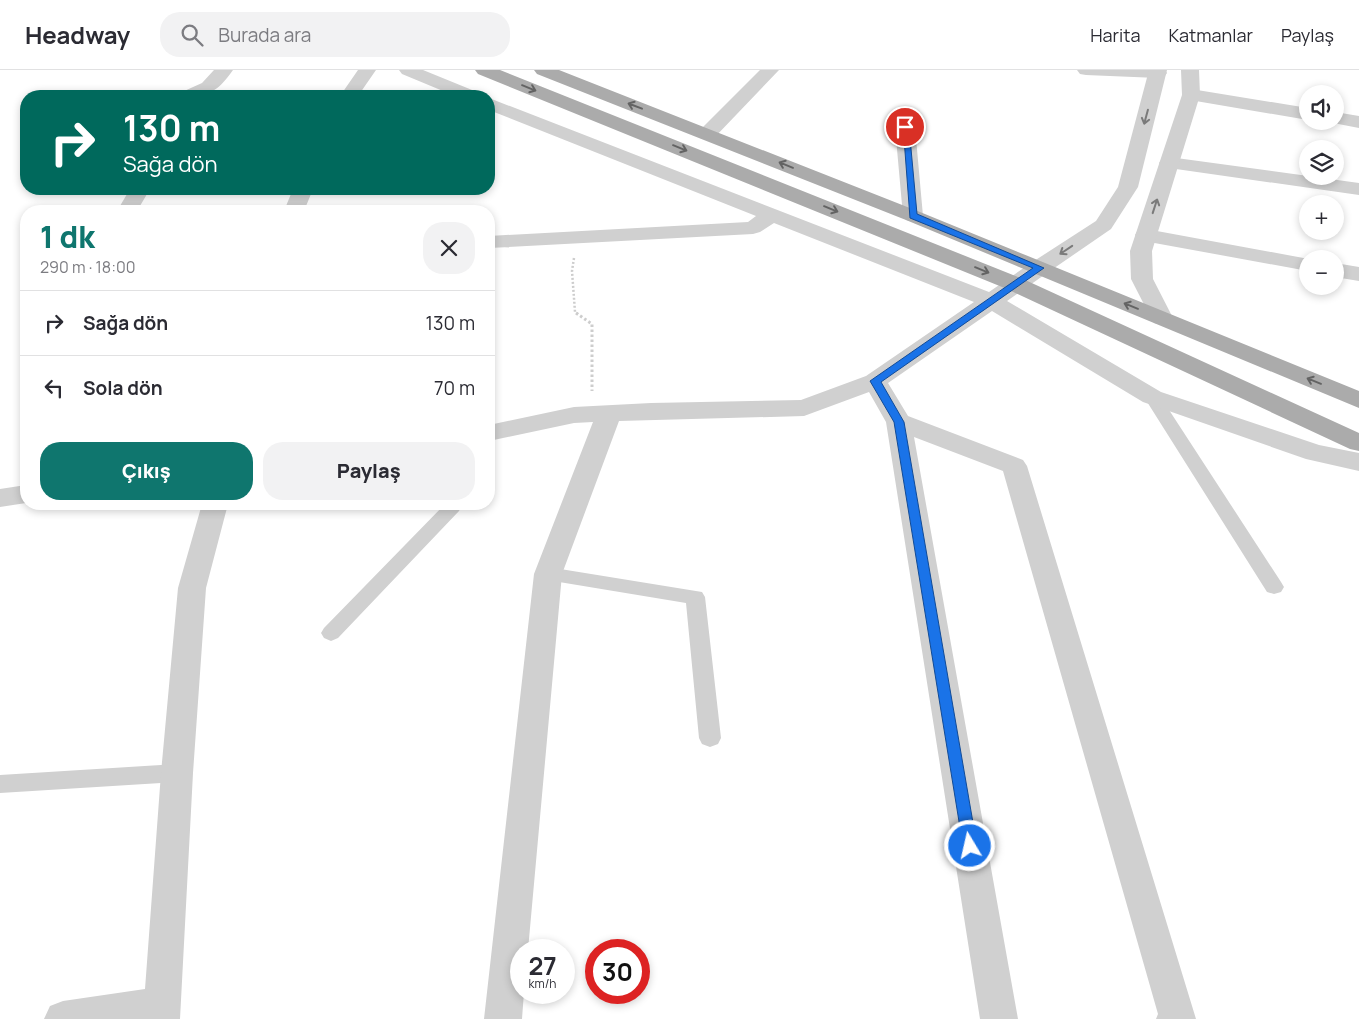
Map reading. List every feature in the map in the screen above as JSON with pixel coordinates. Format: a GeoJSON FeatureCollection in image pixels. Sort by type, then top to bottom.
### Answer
{"type":"FeatureCollection","features":[{"type":"Feature","properties":{"kind":"main road"},"geometry":{"type":"LineString","coordinates":[[484,70],[1015,284],[1359,443]]}},
{"type":"Feature","properties":{"kind":"main road"},"geometry":{"type":"LineString","coordinates":[[544,70],[913,216],[1359,400]]}},
{"type":"Feature","properties":{"kind":"street"},"geometry":{"type":"LineString","coordinates":[[202,90],[208,87],[224,70]]}},
{"type":"Feature","properties":{"kind":"street"},"geometry":{"type":"LineString","coordinates":[[353,90],[367,70]]}},
{"type":"Feature","properties":{"kind":"street"},"geometry":{"type":"LineString","coordinates":[[408,70],[456,90]]}},
{"type":"Feature","properties":{"kind":"street"},"geometry":{"type":"LineString","coordinates":[[707,134],[770,70]]}},
{"type":"Feature","properties":{"kind":"street"},"geometry":{"type":"LineString","coordinates":[[495,432],[574,415],[804,408],[876,381],[1104,224],[1128,187],[1158,72],[1086,70]]}},
{"type":"Feature","properties":{"kind":"street"},"geometry":{"type":"LineString","coordinates":[[1162,318],[1142,280],[1141,251],[1191,95],[1190,70]]}},
{"type":"Feature","properties":{"kind":"street"},"geometry":{"type":"LineString","coordinates":[[1191,95],[1299,113]]}},
{"type":"Feature","properties":{"kind":"street"},"geometry":{"type":"LineString","coordinates":[[495,106],[991,301],[1152,397],[1315,453],[1359,462]]}},
{"type":"Feature","properties":{"kind":"street"},"geometry":{"type":"LineString","coordinates":[[1344,120],[1359,122]]}},
{"type":"Feature","properties":{"kind":"street"},"geometry":{"type":"LineString","coordinates":[[905,127],[913,216]]}},
{"type":"Feature","properties":{"kind":"street"},"geometry":{"type":"LineString","coordinates":[[1169,163],[1359,190]]}},
{"type":"Feature","properties":{"kind":"street"},"geometry":{"type":"LineString","coordinates":[[495,242],[753,228],[772,215]]}},
{"type":"Feature","properties":{"kind":"street"},"geometry":{"type":"LineString","coordinates":[[1146,235],[1299,263]]}},
{"type":"Feature","properties":{"kind":"street"},"geometry":{"type":"LineString","coordinates":[[1344,272],[1359,274]]}},
{"type":"Feature","properties":{"kind":"street"},"geometry":{"type":"LineString","coordinates":[[876,381],[899,422],[999,1019]]}},
{"type":"Feature","properties":{"kind":"street"},"geometry":{"type":"LineString","coordinates":[[503,1019],[548,574],[601,413]]}},
{"type":"Feature","properties":{"kind":"street"},"geometry":{"type":"LineString","coordinates":[[899,422],[1014,466],[1178,1018],[1175,1019]]}},
{"type":"Feature","properties":{"kind":"street"},"geometry":{"type":"LineString","coordinates":[[0,498],[20,495]]}},
{"type":"Feature","properties":{"kind":"street"},"geometry":{"type":"LineString","coordinates":[[63,1019],[161,1011],[192,588],[213,510]]}},
{"type":"Feature","properties":{"kind":"lane"},"geometry":{"type":"LineString","coordinates":[[1152,397],[1274,588]]}},
{"type":"Feature","properties":{"kind":"lane"},"geometry":{"type":"LineString","coordinates":[[331,633],[450,510]]}},
{"type":"Feature","properties":{"kind":"lane"},"geometry":{"type":"LineString","coordinates":[[548,574],[695,597],[710,738]]}},
{"type":"Feature","properties":{"kind":"lane"},"geometry":{"type":"LineString","coordinates":[[0,784],[177,773]]}},
{"type":"Feature","properties":{"kind":"path"},"geometry":{"type":"LineString","coordinates":[[577,238],[572,271],[575,312],[592,324],[601,413]]}},
{"type":"Feature","properties":{"kind":"route"},"geometry":{"type":"LineString","coordinates":[[905,127],[913,216],[1039,268],[876,381],[899,422],[970,846]]}}]}
